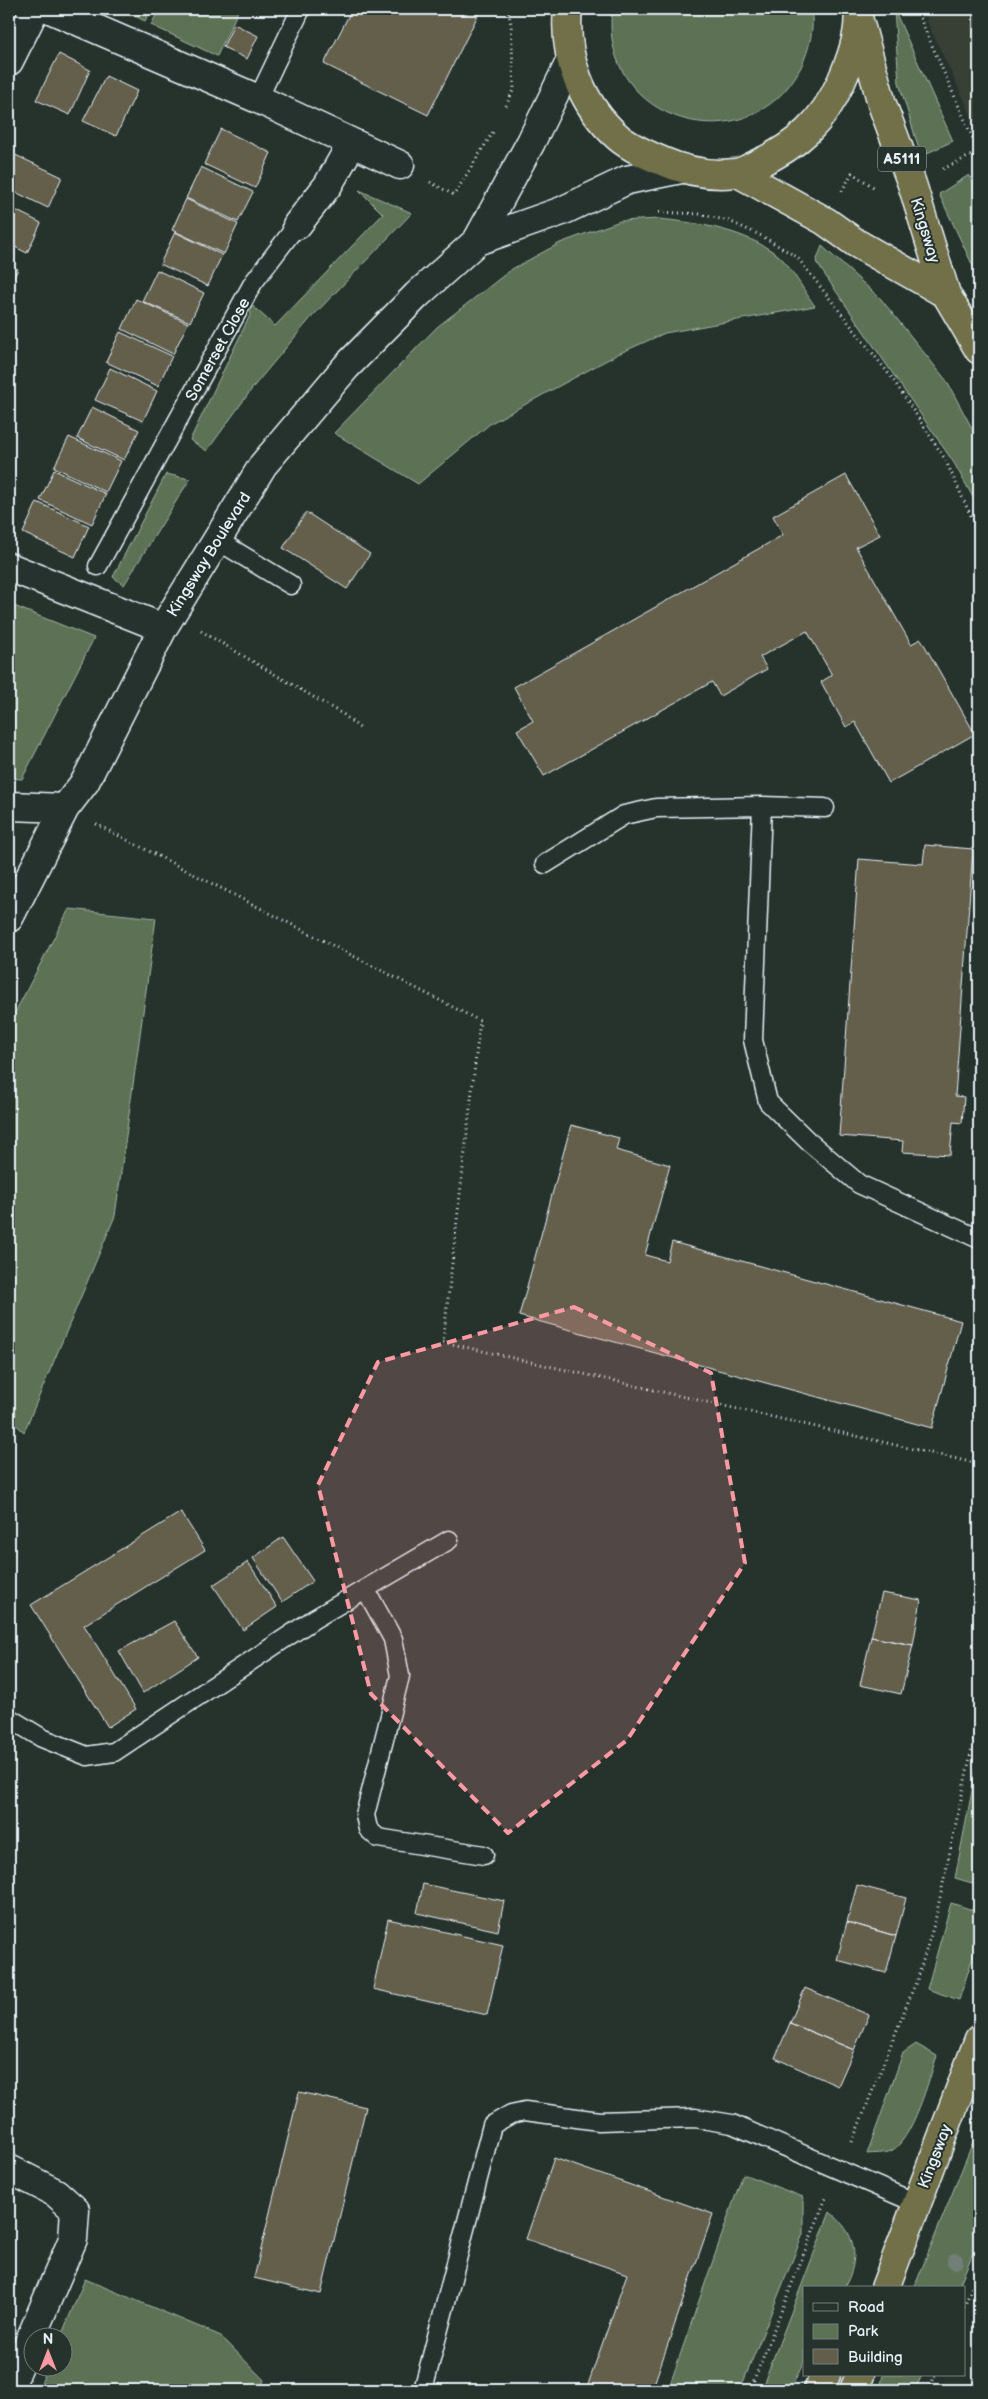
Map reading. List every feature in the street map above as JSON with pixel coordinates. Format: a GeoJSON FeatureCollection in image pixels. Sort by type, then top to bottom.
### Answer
{"type":"FeatureCollection","features":[{"type":"Feature","properties":{"kind":"highway","name":"A5111"},"geometry":{"type":"LineString","coordinates":[[565,12],[571,60],[582,92],[600,120],[620,139],[650,156],[681,169],[713,173],[738,173],[765,160],[808,132],[832,103],[845,73],[859,16]]}},
{"type":"Feature","properties":{"kind":"highway","name":"Kingsway"},"geometry":{"type":"LineString","coordinates":[[859,16],[882,104],[912,184],[946,294],[979,350]]}},
{"type":"Feature","properties":{"kind":"highway","name":"Kingsway"},"geometry":{"type":"LineString","coordinates":[[738,173],[825,221],[856,243],[946,294]]}},
{"type":"Feature","properties":{"kind":"highway","name":"Kingsway"},"geometry":{"type":"LineString","coordinates":[[884,2283],[979,2039]]}},
{"type":"Feature","properties":{"kind":"highway"},"geometry":{"type":"LineString","coordinates":[[818,2390],[825,2376]]}},
{"type":"Feature","properties":{"kind":"highway"},"geometry":{"type":"LineString","coordinates":[[854,2390],[860,2376]]}},
{"type":"Feature","properties":{"kind":"street"},"geometry":{"type":"LineString","coordinates":[[9,62],[35,9]]}},
{"type":"Feature","properties":{"kind":"street"},"geometry":{"type":"LineString","coordinates":[[50,9],[258,99],[400,165]]}},
{"type":"Feature","properties":{"kind":"street"},"geometry":{"type":"LineString","coordinates":[[477,240],[531,142],[571,60]]}},
{"type":"Feature","properties":{"kind":"street","name":"Somerset Close"},"geometry":{"type":"LineString","coordinates":[[297,225],[328,185],[352,143]]}},
{"type":"Feature","properties":{"kind":"street"},"geometry":{"type":"LineString","coordinates":[[477,240],[562,211],[627,180],[681,169]]}},
{"type":"Feature","properties":{"kind":"street","name":"Kingsway Boulevard"},"geometry":{"type":"LineString","coordinates":[[9,918],[65,808],[85,782],[163,628],[263,465],[346,367],[417,295],[477,240]]}},
{"type":"Feature","properties":{"kind":"street"},"geometry":{"type":"LineString","coordinates":[[9,567],[163,628]]}},
{"type":"Feature","properties":{"kind":"street"},"geometry":{"type":"LineString","coordinates":[[9,806],[65,808]]}},
{"type":"Feature","properties":{"kind":"street"},"geometry":{"type":"LineString","coordinates":[[9,2169],[56,2193],[75,2210],[73,2239],[9,2389]]}},
{"type":"Feature","properties":{"kind":"lane"},"geometry":{"type":"LineString","coordinates":[[258,99],[301,9]]}},
{"type":"Feature","properties":{"kind":"lane","name":"Somerset Close"},"geometry":{"type":"LineString","coordinates":[[98,566],[254,282],[297,225]]}},
{"type":"Feature","properties":{"kind":"lane"},"geometry":{"type":"LineString","coordinates":[[217,540],[291,585]]}},
{"type":"Feature","properties":{"kind":"lane"},"geometry":{"type":"LineString","coordinates":[[545,864],[624,815],[656,808],[762,806],[825,808]]}},
{"type":"Feature","properties":{"kind":"lane"},"geometry":{"type":"LineString","coordinates":[[762,806],[753,1040],[768,1102],[808,1141],[859,1184],[979,1239]]}},
{"type":"Feature","properties":{"kind":"lane"},"geometry":{"type":"LineString","coordinates":[[9,1718],[42,1738],[87,1756],[114,1752],[314,1619],[449,1540]]}},
{"type":"Feature","properties":{"kind":"lane"},"geometry":{"type":"LineString","coordinates":[[366,1590],[393,1639],[400,1676],[365,1815],[368,1829],[378,1838],[484,1855]]}},
{"type":"Feature","properties":{"kind":"lane"},"geometry":{"type":"LineString","coordinates":[[423,2390],[492,2125],[511,2114],[525,2111],[599,2121],[694,2118],[732,2124],[916,2203]]}},
{"type":"Feature","properties":{"kind":"path"},"geometry":{"type":"LineString","coordinates":[[400,165],[454,195],[500,121],[514,88],[512,24],[508,9]]}},
{"type":"Feature","properties":{"kind":"path"},"geometry":{"type":"LineString","coordinates":[[916,9],[979,152]]}},
{"type":"Feature","properties":{"kind":"path"},"geometry":{"type":"LineString","coordinates":[[500,121],[531,142]]}},
{"type":"Feature","properties":{"kind":"path"},"geometry":{"type":"LineString","coordinates":[[979,146],[979,152]]}},
{"type":"Feature","properties":{"kind":"path"},"geometry":{"type":"LineString","coordinates":[[654,212],[699,214],[729,221],[762,236],[797,258],[897,386],[945,459],[979,534]]}},
{"type":"Feature","properties":{"kind":"path"},"geometry":{"type":"LineString","coordinates":[[195,639],[205,622]]}},
{"type":"Feature","properties":{"kind":"path"},"geometry":{"type":"LineString","coordinates":[[200,631],[344,716],[362,730]]}},
{"type":"Feature","properties":{"kind":"path"},"geometry":{"type":"LineString","coordinates":[[65,808],[480,1021],[444,1342],[979,1464]]}},
{"type":"Feature","properties":{"kind":"path"},"geometry":{"type":"LineString","coordinates":[[750,2390],[820,2213],[868,2106],[918,1977],[935,1921],[979,1714]]}},
{"type":"Feature","properties":{"kind":"path"},"geometry":{"type":"LineString","coordinates":[[966,2302],[979,2270]]}},
{"type":"Feature","properties":{"kind":"path"},"geometry":{"type":"LineString","coordinates":[[928,2390],[935,2376]]}},
{"type":"Feature","properties":{"kind":"highlighted area"},"geometry":{"type":"Polygon","coordinates":[[[574,1307],[711,1373],[745,1563],[627,1740],[508,1833],[371,1694],[318,1485],[378,1362],[574,1307]]]}},
{"type":"Feature","properties":{"kind":"shaded area"},"geometry":{"type":"Polygon","coordinates":[[[925,9],[979,9],[979,131],[927,22],[925,9]]]}},
{"type":"Feature","properties":{"kind":"green space"},"geometry":{"type":"Polygon","coordinates":[[[120,9],[151,9],[145,21],[120,9]]]}},
{"type":"Feature","properties":{"kind":"green space"},"geometry":{"type":"Polygon","coordinates":[[[159,9],[239,9],[217,56],[151,25],[159,9]]]}},
{"type":"Feature","properties":{"kind":"green space"},"geometry":{"type":"Polygon","coordinates":[[[612,9],[811,9],[812,31],[809,46],[801,67],[777,98],[747,116],[714,123],[681,118],[651,104],[628,80],[614,48],[612,9]]]}},
{"type":"Feature","properties":{"kind":"green space"},"geometry":{"type":"Polygon","coordinates":[[[894,9],[953,141],[921,156],[899,83],[894,9]]]}},
{"type":"Feature","properties":{"kind":"green space"},"geometry":{"type":"Polygon","coordinates":[[[969,175],[979,194],[979,279],[939,194],[969,175]]]}},
{"type":"Feature","properties":{"kind":"green space"},"geometry":{"type":"Polygon","coordinates":[[[359,190],[412,213],[310,319],[254,386],[207,451],[190,440],[251,313],[246,306],[248,302],[275,326],[383,214],[359,190]]]}},
{"type":"Feature","properties":{"kind":"green space"},"geometry":{"type":"Polygon","coordinates":[[[659,219],[722,229],[766,247],[783,260],[815,306],[665,333],[618,354],[491,423],[418,484],[334,433],[437,327],[512,269],[560,243],[620,221],[659,219]]]}},
{"type":"Feature","properties":{"kind":"green space"},"geometry":{"type":"Polygon","coordinates":[[[822,246],[881,299],[946,380],[979,441],[979,508],[954,463],[816,262],[822,246]]]}},
{"type":"Feature","properties":{"kind":"green space"},"geometry":{"type":"Polygon","coordinates":[[[166,474],[190,479],[124,585],[113,577],[166,474]]]}},
{"type":"Feature","properties":{"kind":"green space"},"geometry":{"type":"Polygon","coordinates":[[[9,604],[94,638],[22,779],[9,778],[9,604]]]}},
{"type":"Feature","properties":{"kind":"green space"},"geometry":{"type":"Polygon","coordinates":[[[69,909],[156,918],[115,1216],[24,1432],[9,1418],[9,1024],[69,909]]]}},
{"type":"Feature","properties":{"kind":"green space"},"geometry":{"type":"Polygon","coordinates":[[[979,1755],[979,1885],[955,1878],[979,1755]]]}},
{"type":"Feature","properties":{"kind":"green space"},"geometry":{"type":"Polygon","coordinates":[[[951,1903],[979,1912],[979,1938],[959,2000],[927,1989],[951,1903]]]}},
{"type":"Feature","properties":{"kind":"green space"},"geometry":{"type":"Polygon","coordinates":[[[916,2044],[937,2056],[913,2122],[899,2145],[891,2151],[867,2154],[903,2053],[916,2044]]]}},
{"type":"Feature","properties":{"kind":"green space"},"geometry":{"type":"Polygon","coordinates":[[[979,2127],[979,2239],[959,2286],[915,2286],[979,2127]]]}},
{"type":"Feature","properties":{"kind":"green space"},"geometry":{"type":"Polygon","coordinates":[[[743,2174],[803,2197],[803,2234],[740,2390],[668,2390],[743,2174]]]}},
{"type":"Feature","properties":{"kind":"green space"},"geometry":{"type":"Polygon","coordinates":[[[830,2212],[846,2229],[853,2247],[853,2266],[849,2277],[845,2286],[803,2286],[803,2364],[790,2390],[761,2390],[830,2212]]]}},
{"type":"Feature","properties":{"kind":"green space"},"geometry":{"type":"Polygon","coordinates":[[[85,2279],[221,2336],[264,2380],[260,2390],[38,2390],[44,2376],[72,2376],[72,2326],[65,2326],[85,2279]]]}},
{"type":"Feature","properties":{"kind":"green space"},"geometry":{"type":"Polygon","coordinates":[[[883,2376],[922,2376],[915,2390],[880,2390],[883,2376]]]}},
{"type":"Feature","properties":{"kind":"building"},"geometry":{"type":"Polygon","coordinates":[[[352,9],[475,9],[480,11],[428,115],[324,64],[352,9]]]}},
{"type":"Feature","properties":{"kind":"building"},"geometry":{"type":"Polygon","coordinates":[[[234,24],[258,36],[247,59],[223,47],[234,24]]]}},
{"type":"Feature","properties":{"kind":"building"},"geometry":{"type":"Polygon","coordinates":[[[59,54],[90,70],[70,115],[36,100],[59,54]]]}},
{"type":"Feature","properties":{"kind":"building"},"geometry":{"type":"Polygon","coordinates":[[[106,76],[137,91],[116,136],[83,121],[106,76]]]}},
{"type":"Feature","properties":{"kind":"building"},"geometry":{"type":"Polygon","coordinates":[[[221,129],[271,153],[255,188],[204,164],[221,129]]]}},
{"type":"Feature","properties":{"kind":"building"},"geometry":{"type":"Polygon","coordinates":[[[9,152],[62,177],[48,208],[9,189],[9,152]]]}},
{"type":"Feature","properties":{"kind":"building"},"geometry":{"type":"Polygon","coordinates":[[[201,167],[253,192],[238,222],[186,198],[201,167]]]}},
{"type":"Feature","properties":{"kind":"building"},"geometry":{"type":"Polygon","coordinates":[[[186,199],[238,224],[224,254],[172,230],[186,199]]]}},
{"type":"Feature","properties":{"kind":"building"},"geometry":{"type":"Polygon","coordinates":[[[9,207],[41,223],[27,253],[9,244],[9,207]]]}},
{"type":"Feature","properties":{"kind":"building"},"geometry":{"type":"Polygon","coordinates":[[[175,232],[222,255],[208,286],[160,264],[175,232]]]}},
{"type":"Feature","properties":{"kind":"building"},"geometry":{"type":"Polygon","coordinates":[[[9,265],[18,269],[9,288],[9,265]]]}},
{"type":"Feature","properties":{"kind":"building"},"geometry":{"type":"Polygon","coordinates":[[[157,270],[204,293],[190,322],[142,301],[157,270]]]}},
{"type":"Feature","properties":{"kind":"building"},"geometry":{"type":"Polygon","coordinates":[[[136,299],[188,323],[173,354],[122,329],[136,299]]]}},
{"type":"Feature","properties":{"kind":"building"},"geometry":{"type":"Polygon","coordinates":[[[120,332],[172,356],[158,386],[106,362],[120,332]]]}},
{"type":"Feature","properties":{"kind":"building"},"geometry":{"type":"Polygon","coordinates":[[[110,368],[157,391],[143,421],[95,400],[110,368]]]}},
{"type":"Feature","properties":{"kind":"building"},"geometry":{"type":"Polygon","coordinates":[[[92,407],[139,430],[124,460],[77,438],[92,407]]]}},
{"type":"Feature","properties":{"kind":"building"},"geometry":{"type":"Polygon","coordinates":[[[69,437],[121,461],[106,492],[54,467],[69,437]]]}},
{"type":"Feature","properties":{"kind":"building"},"geometry":{"type":"Polygon","coordinates":[[[54,470],[106,494],[92,524],[40,500],[54,470]]]}},
{"type":"Feature","properties":{"kind":"building"},"geometry":{"type":"Polygon","coordinates":[[[846,475],[880,535],[856,547],[911,644],[921,639],[975,734],[889,783],[855,722],[846,727],[821,682],[832,675],[807,631],[760,657],[767,669],[720,696],[712,682],[544,776],[517,730],[533,721],[514,687],[783,535],[773,516],[846,475]]]}},
{"type":"Feature","properties":{"kind":"building"},"geometry":{"type":"Polygon","coordinates":[[[37,502],[89,526],[75,557],[23,533],[37,502]]]}},
{"type":"Feature","properties":{"kind":"building"},"geometry":{"type":"Polygon","coordinates":[[[306,512],[370,554],[347,589],[283,548],[306,512]]]}},
{"type":"Feature","properties":{"kind":"building"},"geometry":{"type":"Polygon","coordinates":[[[925,845],[973,849],[955,1096],[964,1097],[962,1123],[953,1122],[950,1155],[902,1152],[903,1141],[839,1136],[859,859],[923,864],[925,845]]]}},
{"type":"Feature","properties":{"kind":"building"},"geometry":{"type":"Polygon","coordinates":[[[571,1125],[619,1138],[616,1150],[670,1165],[645,1255],[667,1261],[672,1242],[961,1321],[932,1428],[519,1316],[571,1125]]]}},
{"type":"Feature","properties":{"kind":"building"},"geometry":{"type":"Polygon","coordinates":[[[181,1512],[205,1550],[84,1625],[136,1709],[108,1727],[31,1605],[181,1512]]]}},
{"type":"Feature","properties":{"kind":"building"},"geometry":{"type":"Polygon","coordinates":[[[283,1537],[313,1581],[282,1602],[253,1558],[283,1537]]]}},
{"type":"Feature","properties":{"kind":"building"},"geometry":{"type":"Polygon","coordinates":[[[248,1562],[277,1607],[243,1630],[213,1585],[248,1562]]]}},
{"type":"Feature","properties":{"kind":"building"},"geometry":{"type":"Polygon","coordinates":[[[882,1593],[921,1600],[913,1645],[871,1637],[882,1593]]]}},
{"type":"Feature","properties":{"kind":"building"},"geometry":{"type":"Polygon","coordinates":[[[174,1621],[198,1657],[143,1693],[119,1651],[174,1621]]]}},
{"type":"Feature","properties":{"kind":"building"},"geometry":{"type":"Polygon","coordinates":[[[871,1637],[913,1645],[901,1694],[860,1685],[871,1637]]]}},
{"type":"Feature","properties":{"kind":"building"},"geometry":{"type":"Polygon","coordinates":[[[423,1884],[504,1901],[498,1931],[417,1913],[423,1884]]]}},
{"type":"Feature","properties":{"kind":"building"},"geometry":{"type":"Polygon","coordinates":[[[857,1885],[906,1898],[896,1936],[847,1922],[857,1885]]]}},
{"type":"Feature","properties":{"kind":"building"},"geometry":{"type":"Polygon","coordinates":[[[388,1919],[503,1945],[487,2015],[373,1989],[388,1919]]]}},
{"type":"Feature","properties":{"kind":"building"},"geometry":{"type":"Polygon","coordinates":[[[847,1922],[896,1936],[886,1973],[837,1960],[847,1922]]]}},
{"type":"Feature","properties":{"kind":"building"},"geometry":{"type":"Polygon","coordinates":[[[805,1988],[869,2015],[854,2050],[790,2023],[805,1988]]]}},
{"type":"Feature","properties":{"kind":"building"},"geometry":{"type":"Polygon","coordinates":[[[790,2023],[854,2050],[838,2086],[775,2058],[790,2023]]]}},
{"type":"Feature","properties":{"kind":"building"},"geometry":{"type":"Polygon","coordinates":[[[299,2092],[366,2107],[321,2294],[254,2278],[299,2092]]]}},
{"type":"Feature","properties":{"kind":"building"},"geometry":{"type":"Polygon","coordinates":[[[554,2158],[713,2214],[652,2390],[586,2390],[627,2274],[526,2239],[554,2158]]]}}]}
